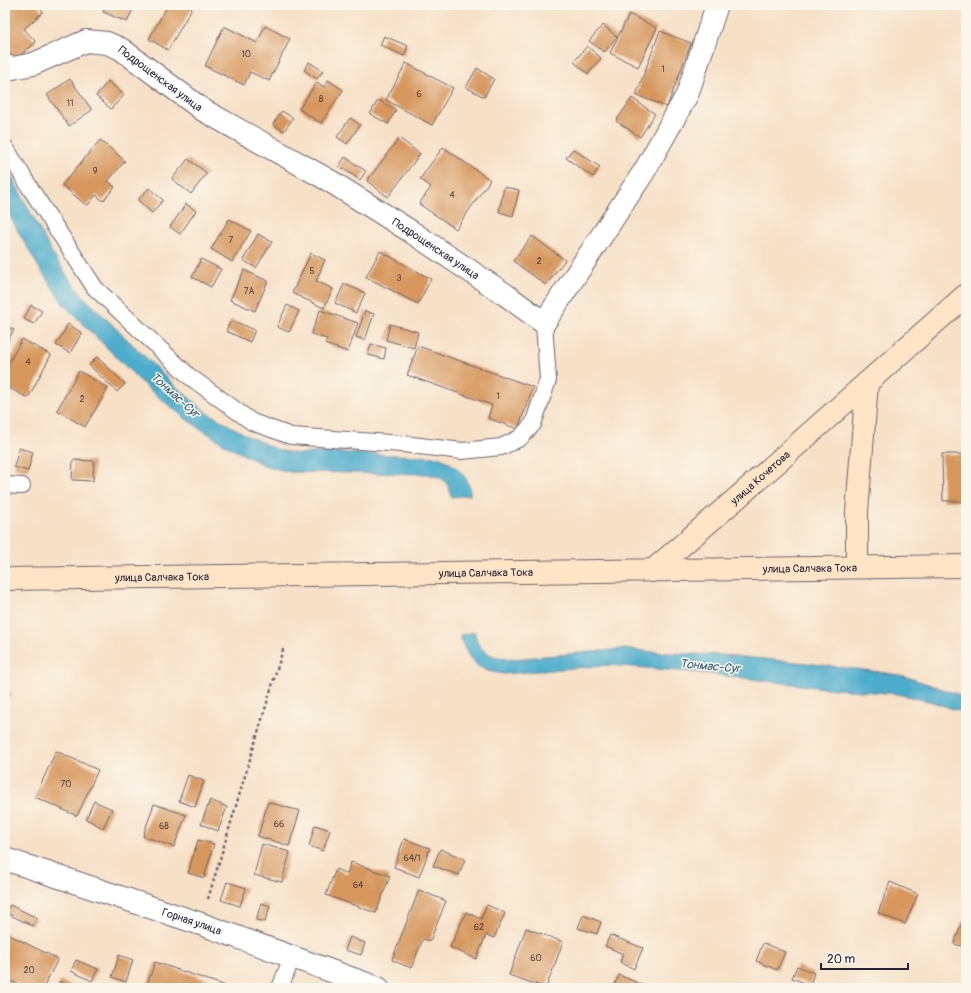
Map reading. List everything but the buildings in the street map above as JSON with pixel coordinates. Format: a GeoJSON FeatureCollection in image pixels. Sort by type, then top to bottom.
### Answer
{"type":"FeatureCollection","features":[{"type":"Feature","properties":{"kind":"main road","name":"улица Кочетова"},"geometry":{"type":"LineString","coordinates":[[652,571],[737,498],[966,295]]}},
{"type":"Feature","properties":{"kind":"main road"},"geometry":{"type":"LineString","coordinates":[[857,567],[857,512],[867,383]]}},
{"type":"Feature","properties":{"kind":"main road","name":"улица Салчака Тока"},"geometry":{"type":"LineString","coordinates":[[5,579],[966,566]]}},
{"type":"Feature","properties":{"kind":"street"},"geometry":{"type":"LineString","coordinates":[[544,323],[645,170],[687,95],[717,5]]}},
{"type":"Feature","properties":{"kind":"street","name":"Подрощенская улица"},"geometry":{"type":"LineString","coordinates":[[5,66],[13,68],[33,64],[86,41],[107,43],[120,49],[203,110],[330,181],[410,231],[506,295],[544,323]]}},
{"type":"Feature","properties":{"kind":"street","name":"Горная улица"},"geometry":{"type":"LineString","coordinates":[[5,859],[200,924],[378,988]]}},
{"type":"Feature","properties":{"kind":"lane"},"geometry":{"type":"LineString","coordinates":[[5,147],[95,288],[189,376],[252,422],[291,436],[403,444],[462,451],[501,447],[520,438],[533,424],[548,380],[544,323]]}},
{"type":"Feature","properties":{"kind":"lane"},"geometry":{"type":"LineString","coordinates":[[5,484],[22,486]]}},
{"type":"Feature","properties":{"kind":"lane"},"geometry":{"type":"LineString","coordinates":[[280,988],[292,957]]}},
{"type":"Feature","properties":{"kind":"path"},"geometry":{"type":"LineString","coordinates":[[200,924],[284,646]]}},
{"type":"Feature","properties":{"kind":"water","name":"Тонмас-Суг"},"geometry":{"type":"Polygon","coordinates":[[[5,164],[52,253],[70,280],[86,299],[176,387],[208,413],[248,436],[278,450],[298,454],[329,452],[438,457],[447,461],[461,472],[470,488],[470,495],[451,497],[448,486],[444,480],[427,474],[290,472],[264,465],[227,446],[186,419],[144,385],[64,305],[38,266],[5,208],[5,164]]]}},
{"type":"Feature","properties":{"kind":"water","name":"Тонмас-Суг"},"geometry":{"type":"Polygon","coordinates":[[[475,632],[477,641],[483,650],[497,657],[508,659],[623,649],[667,653],[722,655],[880,672],[904,676],[966,697],[966,713],[932,702],[898,694],[825,688],[703,673],[645,668],[609,665],[503,674],[482,669],[469,656],[463,646],[460,635],[475,632]]]}}]}
